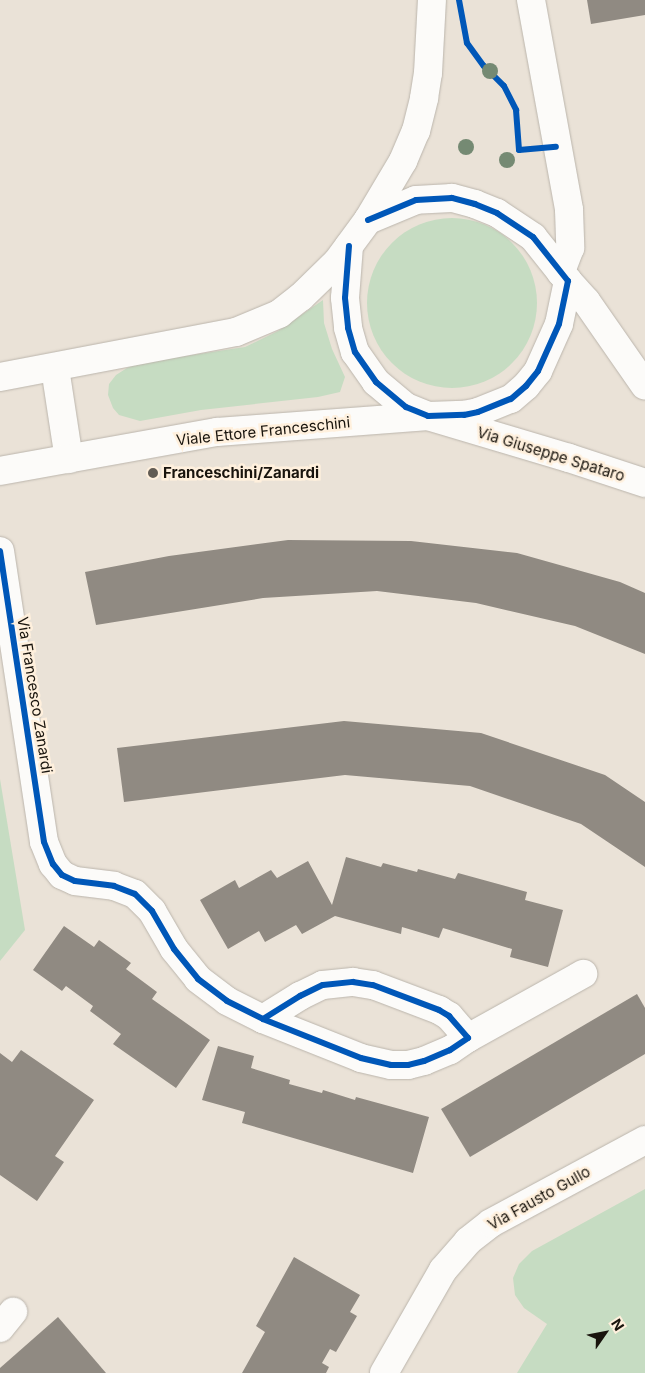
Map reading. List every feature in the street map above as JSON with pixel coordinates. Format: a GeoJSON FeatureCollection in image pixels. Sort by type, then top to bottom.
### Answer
{"type":"FeatureCollection","features":[{"type":"Feature","properties":{"kind":"street"},"geometry":{"type":"LineString","coordinates":[[0,377],[215,337],[251,327],[279,314],[301,297],[337,262],[349,246],[368,220],[403,161],[416,131],[428,74],[432,0]]}},
{"type":"Feature","properties":{"kind":"street","name":"Viale Ettore Franceschini"},"geometry":{"type":"LineString","coordinates":[[0,471],[217,432],[464,415],[478,412],[511,399],[526,386],[538,371],[554,338],[564,307],[565,276],[570,248],[569,210],[530,0]]}},
{"type":"Feature","properties":{"kind":"street"},"geometry":{"type":"LineString","coordinates":[[368,220],[416,200],[440,198],[462,200],[485,207],[511,220],[533,237],[586,301],[645,386]]}},
{"type":"Feature","properties":{"kind":"street"},"geometry":{"type":"LineString","coordinates":[[349,246],[346,298],[348,328],[355,352],[367,371],[385,391],[406,407],[428,416]]}},
{"type":"Feature","properties":{"kind":"street"},"geometry":{"type":"LineString","coordinates":[[55,368],[69,459]]}},
{"type":"Feature","properties":{"kind":"street","name":"Via Giuseppe Spataro"},"geometry":{"type":"LineString","coordinates":[[428,416],[645,483]]}},
{"type":"Feature","properties":{"kind":"street","name":"Via Francesco Zanardi"},"geometry":{"type":"LineString","coordinates":[[0,551],[44,842],[52,864],[62,875],[75,881],[126,889],[143,900],[159,920],[174,949],[198,978],[227,1001],[263,1019],[361,1058],[391,1065],[408,1065],[424,1061],[450,1050],[583,974]]}},
{"type":"Feature","properties":{"kind":"street"},"geometry":{"type":"LineString","coordinates":[[263,1019],[316,988],[353,982],[373,985],[439,1010],[450,1016],[468,1038]]}},
{"type":"Feature","properties":{"kind":"street","name":"Via Fausto Gullo"},"geometry":{"type":"LineString","coordinates":[[384,1373],[443,1270],[468,1241],[491,1223],[645,1140]]}},
{"type":"Feature","properties":{"kind":"green space"},"geometry":{"type":"Polygon","coordinates":[[[444,218],[460,218],[485,224],[506,237],[518,249],[531,270],[537,303],[531,336],[518,357],[506,369],[485,382],[460,388],[444,388],[419,382],[398,369],[386,357],[373,336],[367,311],[367,295],[373,270],[386,249],[398,237],[419,224],[444,218]]]}},
{"type":"Feature","properties":{"kind":"green space"},"geometry":{"type":"Polygon","coordinates":[[[323,300],[324,323],[332,349],[345,377],[340,392],[318,397],[201,410],[140,421],[119,415],[113,408],[108,395],[109,384],[116,375],[127,368],[139,363],[245,347],[278,331],[323,300]]]}},
{"type":"Feature","properties":{"kind":"green space"},"geometry":{"type":"Polygon","coordinates":[[[0,779],[25,930],[0,961],[0,779]]]}},
{"type":"Feature","properties":{"kind":"green space"},"geometry":{"type":"Polygon","coordinates":[[[645,1189],[645,1373],[517,1373],[547,1324],[524,1308],[515,1295],[513,1278],[519,1264],[532,1251],[645,1189]]]}},
{"type":"Feature","properties":{"kind":"building"},"geometry":{"type":"Polygon","coordinates":[[[587,0],[645,0],[645,15],[591,24],[587,0]]]}},
{"type":"Feature","properties":{"kind":"building"},"geometry":{"type":"Polygon","coordinates":[[[288,540],[411,541],[517,553],[620,582],[645,593],[645,654],[575,626],[476,603],[377,591],[263,598],[96,625],[85,572],[169,556],[288,540]]]}},
{"type":"Feature","properties":{"kind":"building"},"geometry":{"type":"Polygon","coordinates":[[[344,721],[481,733],[605,775],[645,802],[645,867],[581,824],[470,786],[345,775],[124,802],[117,748],[344,721]]]}},
{"type":"Feature","properties":{"kind":"building"},"geometry":{"type":"Polygon","coordinates":[[[346,857],[381,867],[383,863],[417,872],[418,869],[455,879],[458,873],[527,892],[525,900],[563,910],[548,967],[510,957],[512,949],[443,928],[439,938],[402,927],[401,934],[335,916],[302,934],[296,925],[265,942],[259,931],[228,949],[200,900],[235,880],[239,888],[271,870],[277,878],[308,861],[332,905],[346,857]]]}},
{"type":"Feature","properties":{"kind":"building"},"geometry":{"type":"Polygon","coordinates":[[[64,926],[94,947],[99,940],[131,963],[126,969],[157,992],[152,999],[210,1040],[176,1088],[113,1044],[121,1034],[90,1011],[93,1006],[66,986],[62,991],[33,970],[64,926]]]}},
{"type":"Feature","properties":{"kind":"building"},"geometry":{"type":"Polygon","coordinates":[[[637,994],[645,1008],[645,1054],[470,1157],[441,1109],[637,994]]]}},
{"type":"Feature","properties":{"kind":"building"},"geometry":{"type":"Polygon","coordinates":[[[218,1046],[254,1056],[251,1068],[290,1080],[289,1084],[322,1093],[323,1090],[355,1100],[356,1097],[429,1117],[413,1173],[242,1123],[245,1112],[202,1100],[218,1046]]]}},
{"type":"Feature","properties":{"kind":"building"},"geometry":{"type":"Polygon","coordinates":[[[21,1050],[94,1100],[55,1156],[64,1162],[37,1201],[0,1175],[0,1053],[12,1062],[21,1050]]]}},
{"type":"Feature","properties":{"kind":"building"},"geometry":{"type":"Polygon","coordinates":[[[294,1257],[360,1295],[350,1312],[357,1316],[336,1352],[330,1349],[322,1363],[329,1367],[326,1373],[242,1373],[265,1332],[256,1326],[294,1257]]]}},
{"type":"Feature","properties":{"kind":"building"},"geometry":{"type":"Polygon","coordinates":[[[58,1317],[106,1373],[0,1373],[0,1368],[58,1317]]]}},
{"type":"Feature","properties":{"kind":"cycle path"},"geometry":{"type":"LineString","coordinates":[[459,0],[467,43],[484,66],[504,86],[516,110],[519,150],[556,147]]}},
{"type":"Feature","properties":{"kind":"cycle path"},"geometry":{"type":"LineString","coordinates":[[349,246],[345,298],[348,328],[355,352],[376,382],[406,407],[428,416],[464,415],[478,412],[511,399],[526,386],[538,371],[559,324],[568,281],[533,237],[497,213],[475,204],[452,198],[416,200],[368,220]]}},
{"type":"Feature","properties":{"kind":"cycle path"},"geometry":{"type":"LineString","coordinates":[[0,551],[44,842],[53,864],[62,875],[75,881],[114,886],[135,894],[152,911],[174,949],[198,979],[227,1001],[263,1019],[300,996],[323,985],[353,982],[373,985],[439,1010],[449,1016],[468,1038],[450,1050],[424,1061],[408,1065],[391,1065],[361,1058],[263,1019]]}},
{"type":"Feature","properties":{"kind":"place","name":"Franceschini/Zanardi"},"geometry":{"type":"Point","coordinates":[153,473]}}]}
